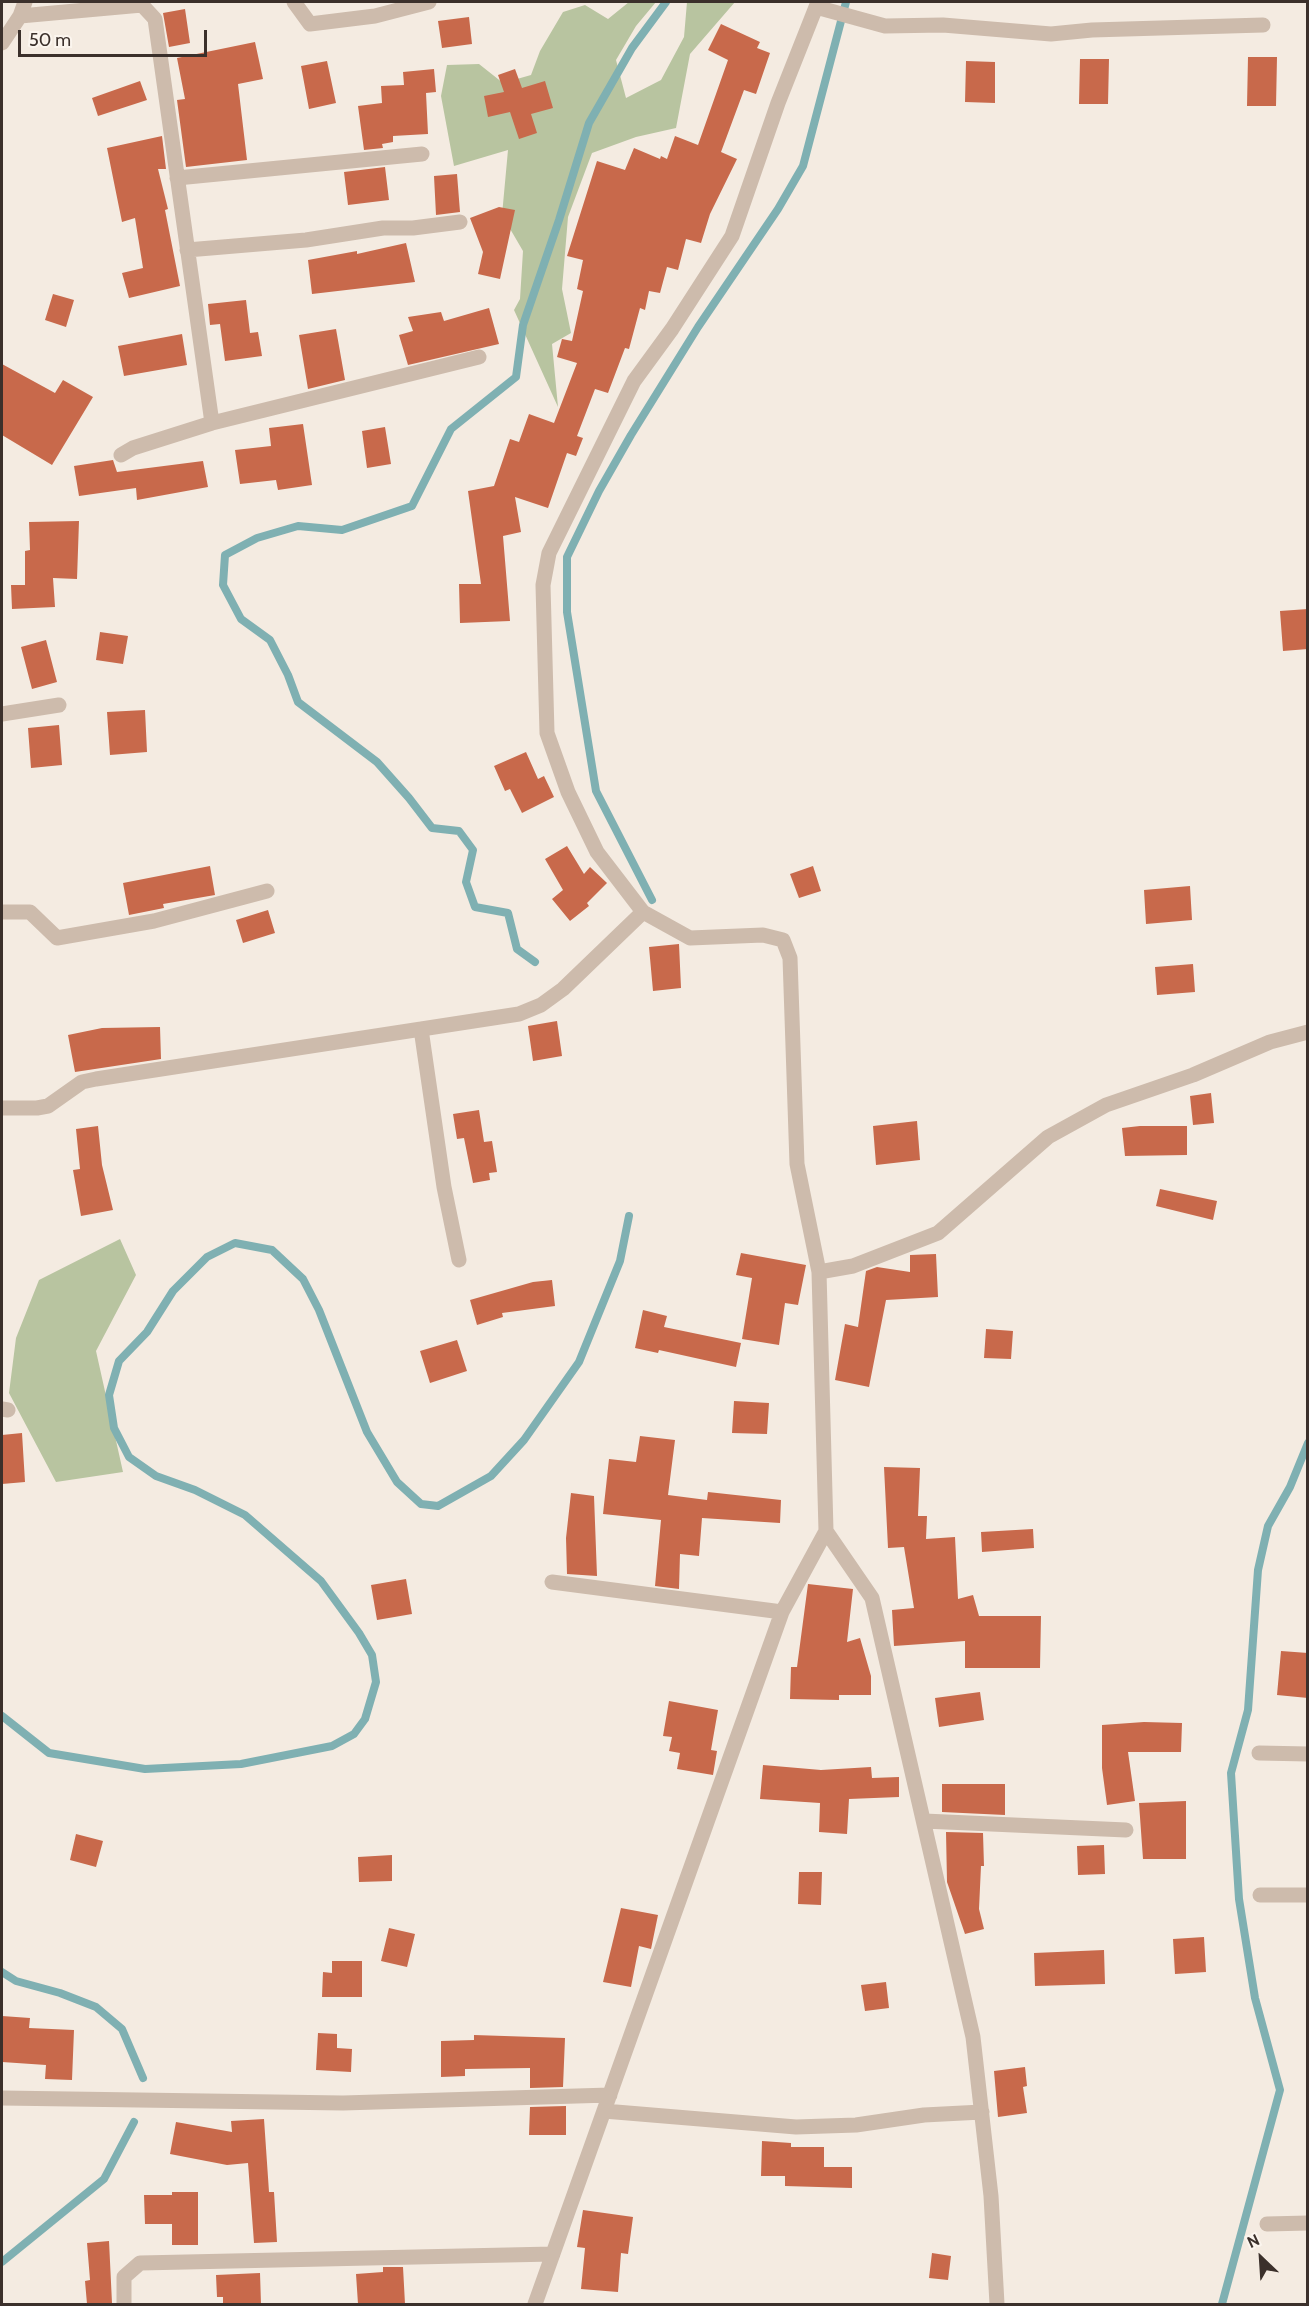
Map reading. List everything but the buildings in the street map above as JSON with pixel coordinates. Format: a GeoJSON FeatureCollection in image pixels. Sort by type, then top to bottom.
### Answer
{"type":"FeatureCollection","features":[{"type":"Feature","properties":{"kind":"street"},"geometry":{"type":"LineString","coordinates":[[294,2],[310,24],[375,16],[429,2]]}},
{"type":"Feature","properties":{"kind":"street"},"geometry":{"type":"LineString","coordinates":[[2,43],[23,9],[150,3],[155,19],[212,423]]}},
{"type":"Feature","properties":{"kind":"street"},"geometry":{"type":"LineString","coordinates":[[535,2304],[782,1612],[826,1531],[819,1272],[797,1164],[790,958],[783,940],[762,935],[690,938],[643,912],[597,852],[568,792],[547,733],[543,585],[549,554],[634,381],[672,329],[732,236],[778,103],[817,4],[885,26],[943,25],[1051,34],[1092,30],[1263,25]]}},
{"type":"Feature","properties":{"kind":"street"},"geometry":{"type":"LineString","coordinates":[[177,177],[422,154]]}},
{"type":"Feature","properties":{"kind":"street"},"geometry":{"type":"LineString","coordinates":[[187,250],[306,240],[383,228],[413,228],[460,222]]}},
{"type":"Feature","properties":{"kind":"street"},"geometry":{"type":"LineString","coordinates":[[121,455],[133,447],[212,423],[479,357]]}},
{"type":"Feature","properties":{"kind":"street"},"geometry":{"type":"LineString","coordinates":[[2,714],[59,705]]}},
{"type":"Feature","properties":{"kind":"street"},"geometry":{"type":"LineString","coordinates":[[2,912],[30,912],[57,938],[154,921],[267,891]]}},
{"type":"Feature","properties":{"kind":"street"},"geometry":{"type":"LineString","coordinates":[[2,1108],[48,1106],[82,1082],[96,1079],[519,1014],[541,1005],[563,989],[643,912]]}},
{"type":"Feature","properties":{"kind":"street"},"geometry":{"type":"LineString","coordinates":[[421,1029],[444,1187],[459,1260]]}},
{"type":"Feature","properties":{"kind":"street"},"geometry":{"type":"LineString","coordinates":[[819,1272],[853,1266],[938,1233],[1048,1137],[1106,1105],[1192,1075],[1270,1042],[1308,1032]]}},
{"type":"Feature","properties":{"kind":"street"},"geometry":{"type":"LineString","coordinates":[[826,1531],[872,1598],[973,2037],[992,2196],[997,2304]]}},
{"type":"Feature","properties":{"kind":"street"},"geometry":{"type":"LineString","coordinates":[[552,1582],[782,1612]]}},
{"type":"Feature","properties":{"kind":"street"},"geometry":{"type":"LineString","coordinates":[[1259,1753],[1308,1754]]}},
{"type":"Feature","properties":{"kind":"street"},"geometry":{"type":"LineString","coordinates":[[924,1821],[1126,1830]]}},
{"type":"Feature","properties":{"kind":"street"},"geometry":{"type":"LineString","coordinates":[[1260,1895],[1308,1895]]}},
{"type":"Feature","properties":{"kind":"street"},"geometry":{"type":"LineString","coordinates":[[2,2098],[343,2103],[610,2095]]}},
{"type":"Feature","properties":{"kind":"street"},"geometry":{"type":"LineString","coordinates":[[604,2111],[796,2127],[855,2125],[924,2115],[982,2112]]}},
{"type":"Feature","properties":{"kind":"street"},"geometry":{"type":"LineString","coordinates":[[1267,2224],[1308,2223]]}},
{"type":"Feature","properties":{"kind":"street"},"geometry":{"type":"LineString","coordinates":[[124,2304],[124,2277],[140,2264],[553,2254]]}},
{"type":"Feature","properties":{"kind":"green space"},"geometry":{"type":"Polygon","coordinates":[[[629,2],[656,2],[636,26],[616,60],[626,98],[661,80],[684,37],[687,2],[735,2],[690,54],[676,128],[636,137],[592,153],[568,217],[562,289],[571,333],[552,344],[558,407],[514,310],[520,299],[523,251],[502,215],[508,150],[454,166],[441,96],[447,65],[479,64],[503,83],[531,75],[540,51],[563,12],[585,5],[608,19],[629,2]]]}},
{"type":"Feature","properties":{"kind":"green space"},"geometry":{"type":"Polygon","coordinates":[[[120,1239],[136,1275],[96,1351],[123,1472],[56,1482],[9,1393],[16,1338],[39,1280],[120,1239]]]}},
{"type":"Feature","properties":{"kind":"waterway"},"geometry":{"type":"LineString","coordinates":[[535,962],[517,949],[508,913],[475,907],[466,882],[473,850],[459,831],[432,828],[377,762],[298,702],[288,675],[270,640],[241,619],[223,585],[225,555],[257,538],[298,526],[342,530],[412,506],[451,429],[516,377],[523,325],[589,123],[632,48],[666,2]]}},
{"type":"Feature","properties":{"kind":"waterway"},"geometry":{"type":"LineString","coordinates":[[652,900],[596,791],[567,612],[567,557],[599,491],[631,435],[698,327],[778,209],[803,166],[846,2]]}},
{"type":"Feature","properties":{"kind":"waterway"},"geometry":{"type":"LineString","coordinates":[[2,1716],[49,1753],[145,1769],[241,1764],[332,1746],[354,1734],[365,1719],[376,1682],[372,1655],[359,1633],[321,1581],[245,1515],[195,1490],[156,1476],[129,1457],[114,1428],[109,1395],[119,1361],[147,1332],[173,1291],[207,1257],[235,1243],[272,1250],[303,1279],[319,1310],[367,1432],[397,1482],[421,1504],[438,1506],[491,1476],[524,1440],[579,1362],[620,1261],[629,1216]]}},
{"type":"Feature","properties":{"kind":"waterway"},"geometry":{"type":"LineString","coordinates":[[1222,2304],[1280,2090],[1255,1998],[1239,1899],[1231,1773],[1248,1710],[1258,1570],[1268,1526],[1290,1487],[1308,1443]]}},
{"type":"Feature","properties":{"kind":"waterway"},"geometry":{"type":"LineString","coordinates":[[2,1972],[16,1981],[60,1993],[96,2007],[122,2029],[143,2078]]}},
{"type":"Feature","properties":{"kind":"waterway"},"geometry":{"type":"LineString","coordinates":[[2,2262],[104,2179],[134,2122]]}}]}
